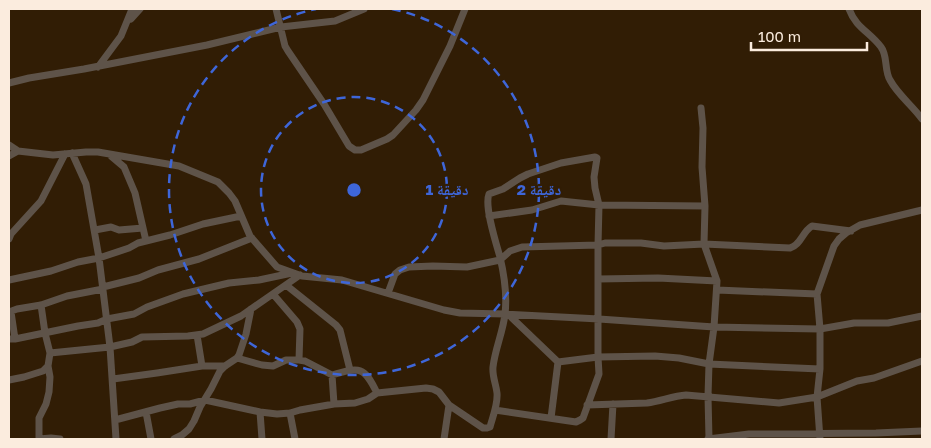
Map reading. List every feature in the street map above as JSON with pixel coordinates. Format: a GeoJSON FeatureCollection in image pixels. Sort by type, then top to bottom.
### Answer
{"type":"FeatureCollection","features":[{"type":"Feature","properties":{"kind":"street"},"geometry":{"type":"LineString","coordinates":[[98,67],[121,36],[132,9]]}},
{"type":"Feature","properties":{"kind":"street"},"geometry":{"type":"LineString","coordinates":[[126,25],[140,9]]}},
{"type":"Feature","properties":{"kind":"street"},"geometry":{"type":"LineString","coordinates":[[9,83],[207,45],[281,27],[335,21],[364,9]]}},
{"type":"Feature","properties":{"kind":"street"},"geometry":{"type":"LineString","coordinates":[[278,10],[285,46],[324,104],[349,146],[356,150],[361,150],[393,135],[416,110],[450,46],[465,9]]}},
{"type":"Feature","properties":{"kind":"street"},"geometry":{"type":"LineString","coordinates":[[849,9],[859,27],[883,49],[886,74],[896,90],[922,119]]}},
{"type":"Feature","properties":{"kind":"street"},"geometry":{"type":"LineString","coordinates":[[701,108],[705,206],[704,244],[717,281],[714,327],[708,364],[709,439],[732,438],[749,434],[820,436],[922,431]]}},
{"type":"Feature","properties":{"kind":"street"},"geometry":{"type":"LineString","coordinates":[[9,145],[18,151],[53,155],[98,152],[179,166],[218,182],[229,193],[252,238],[277,267],[300,275],[342,280],[460,313],[599,319],[714,327],[820,329],[854,324],[888,323],[922,316]]}},
{"type":"Feature","properties":{"kind":"street"},"geometry":{"type":"LineString","coordinates":[[9,156],[18,151]]}},
{"type":"Feature","properties":{"kind":"street"},"geometry":{"type":"LineString","coordinates":[[69,154],[86,184],[95,230],[110,347],[116,439]]}},
{"type":"Feature","properties":{"kind":"street"},"geometry":{"type":"LineString","coordinates":[[9,239],[11,234],[41,201],[69,154]]}},
{"type":"Feature","properties":{"kind":"street"},"geometry":{"type":"LineString","coordinates":[[108,154],[124,167],[135,193],[146,241]]}},
{"type":"Feature","properties":{"kind":"street"},"geometry":{"type":"LineString","coordinates":[[115,420],[178,404],[190,404],[205,400],[260,412],[290,413],[334,404],[355,403],[377,394],[426,388],[439,392],[449,405],[483,428],[490,427],[497,395],[493,366],[507,314],[500,260],[489,216],[487,197],[489,194],[504,189],[528,174],[565,162],[597,158],[594,183],[599,205],[599,374],[583,418],[576,422],[495,410]]}},
{"type":"Feature","properties":{"kind":"street"},"geometry":{"type":"LineString","coordinates":[[489,216],[532,210],[561,202],[599,205],[705,206]]}},
{"type":"Feature","properties":{"kind":"street"},"geometry":{"type":"LineString","coordinates":[[820,436],[817,397],[820,368],[820,329],[817,294],[834,246],[839,239],[860,225],[922,210]]}},
{"type":"Feature","properties":{"kind":"street"},"geometry":{"type":"LineString","coordinates":[[9,280],[99,258],[138,243],[203,224],[241,216]]}},
{"type":"Feature","properties":{"kind":"street"},"geometry":{"type":"LineString","coordinates":[[388,293],[395,274],[408,267],[467,267],[500,260],[510,251],[522,247],[598,245],[605,242],[664,246],[704,244],[790,248],[796,246],[812,226],[851,231]]}},
{"type":"Feature","properties":{"kind":"street"},"geometry":{"type":"LineString","coordinates":[[95,230],[111,227],[119,230],[143,228]]}},
{"type":"Feature","properties":{"kind":"street"},"geometry":{"type":"LineString","coordinates":[[252,238],[199,259],[158,270],[139,278],[67,296],[41,305],[17,309],[10,312],[12,339],[98,323],[107,319],[134,314],[147,307],[183,294],[229,283],[259,280],[292,273]]}},
{"type":"Feature","properties":{"kind":"street"},"geometry":{"type":"LineString","coordinates":[[50,353],[110,347],[132,342],[142,337],[203,334],[241,316],[300,275]]}},
{"type":"Feature","properties":{"kind":"street"},"geometry":{"type":"LineString","coordinates":[[598,279],[658,278],[717,281]]}},
{"type":"Feature","properties":{"kind":"street"},"geometry":{"type":"LineString","coordinates":[[286,285],[340,330],[350,370]]}},
{"type":"Feature","properties":{"kind":"street"},"geometry":{"type":"LineString","coordinates":[[717,290],[817,294]]}},
{"type":"Feature","properties":{"kind":"street"},"geometry":{"type":"LineString","coordinates":[[274,294],[297,322],[300,329],[299,360]]}},
{"type":"Feature","properties":{"kind":"street"},"geometry":{"type":"LineString","coordinates":[[9,380],[43,371],[48,366],[51,357],[41,305]]}},
{"type":"Feature","properties":{"kind":"street"},"geometry":{"type":"LineString","coordinates":[[178,438],[189,429],[220,371],[224,366],[237,358],[242,346],[251,309]]}},
{"type":"Feature","properties":{"kind":"street"},"geometry":{"type":"LineString","coordinates":[[507,314],[558,362]]}},
{"type":"Feature","properties":{"kind":"street"},"geometry":{"type":"LineString","coordinates":[[197,335],[202,366]]}},
{"type":"Feature","properties":{"kind":"street"},"geometry":{"type":"LineString","coordinates":[[558,362],[598,357],[666,357],[708,364],[820,368]]}},
{"type":"Feature","properties":{"kind":"street"},"geometry":{"type":"LineString","coordinates":[[237,358],[273,366],[286,360],[299,360],[332,374],[356,369],[364,372],[370,378],[377,394]]}},
{"type":"Feature","properties":{"kind":"street"},"geometry":{"type":"LineString","coordinates":[[587,405],[657,401],[677,396],[708,396],[779,403],[817,397],[857,381],[874,378],[922,361]]}},
{"type":"Feature","properties":{"kind":"street"},"geometry":{"type":"LineString","coordinates":[[551,418],[558,362]]}},
{"type":"Feature","properties":{"kind":"street"},"geometry":{"type":"LineString","coordinates":[[48,366],[50,377],[49,392],[46,404],[39,418],[39,439],[59,439]]}},
{"type":"Feature","properties":{"kind":"street"},"geometry":{"type":"LineString","coordinates":[[112,379],[202,366],[224,366]]}},
{"type":"Feature","properties":{"kind":"street"},"geometry":{"type":"LineString","coordinates":[[332,374],[334,404]]}},
{"type":"Feature","properties":{"kind":"street"},"geometry":{"type":"LineString","coordinates":[[611,439],[613,404]]}},
{"type":"Feature","properties":{"kind":"street"},"geometry":{"type":"LineString","coordinates":[[444,439],[449,405]]}},
{"type":"Feature","properties":{"kind":"street"},"geometry":{"type":"LineString","coordinates":[[146,412],[151,439]]}},
{"type":"Feature","properties":{"kind":"street"},"geometry":{"type":"LineString","coordinates":[[260,412],[262,439]]}},
{"type":"Feature","properties":{"kind":"street"},"geometry":{"type":"LineString","coordinates":[[290,413],[296,439]]}}]}
